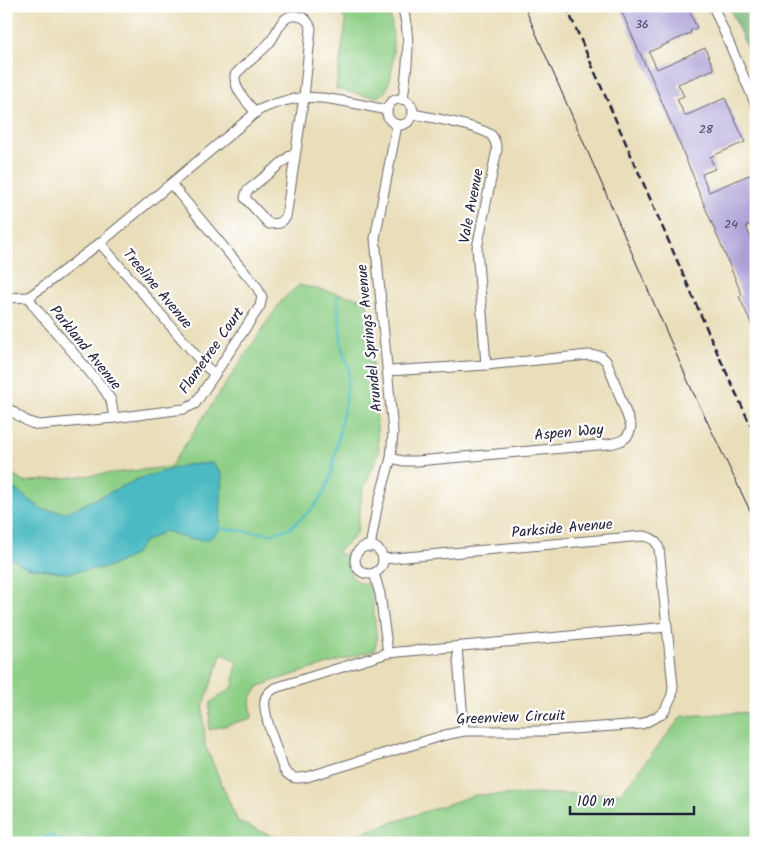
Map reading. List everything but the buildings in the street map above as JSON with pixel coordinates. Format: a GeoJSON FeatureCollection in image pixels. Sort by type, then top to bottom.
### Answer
{"type":"FeatureCollection","features":[{"type":"Feature","properties":{"kind":"street"},"geometry":{"type":"LineString","coordinates":[[402,6],[409,46],[403,99]]}},
{"type":"Feature","properties":{"kind":"street"},"geometry":{"type":"LineString","coordinates":[[713,6],[756,105]]}},
{"type":"Feature","properties":{"kind":"street"},"geometry":{"type":"LineString","coordinates":[[256,113],[234,82],[235,75],[270,42],[286,18],[291,15],[302,16],[308,21],[311,28],[304,97],[294,152],[286,218],[280,223],[269,224],[245,198],[245,194],[294,152]]}},
{"type":"Feature","properties":{"kind":"street"},"geometry":{"type":"LineString","coordinates":[[6,298],[29,297],[100,243],[256,113],[277,103],[304,97],[333,99],[387,110]]}},
{"type":"Feature","properties":{"kind":"street"},"geometry":{"type":"LineString","coordinates":[[403,99],[410,103],[413,114],[412,118],[405,124],[397,125],[390,121],[387,110],[394,100],[403,99]]}},
{"type":"Feature","properties":{"kind":"street","name":"Vale Avenue"},"geometry":{"type":"LineString","coordinates":[[413,114],[478,128],[492,136],[496,142],[497,150],[477,248],[486,365]]}},
{"type":"Feature","properties":{"kind":"street","name":"Arundel Springs Avenue"},"geometry":{"type":"LineString","coordinates":[[370,547],[377,508],[391,458],[393,432],[375,238],[397,125]]}},
{"type":"Feature","properties":{"kind":"street","name":"Flametree Court"},"geometry":{"type":"LineString","coordinates":[[6,407],[34,424],[114,418],[184,409],[196,404],[260,306],[262,297],[257,287],[171,184]]}},
{"type":"Feature","properties":{"kind":"street","name":"Treeline Avenue"},"geometry":{"type":"LineString","coordinates":[[100,243],[204,365],[215,374]]}},
{"type":"Feature","properties":{"kind":"street","name":"Parkland Avenue"},"geometry":{"type":"LineString","coordinates":[[29,297],[104,388],[111,400],[114,418]]}},
{"type":"Feature","properties":{"kind":"street","name":"Aspen Way"},"geometry":{"type":"LineString","coordinates":[[388,371],[601,356],[607,362],[630,420],[631,431],[629,435],[619,442],[608,444],[417,461],[391,458]]}},
{"type":"Feature","properties":{"kind":"street","name":"Parkside Avenue"},"geometry":{"type":"LineString","coordinates":[[383,559],[649,537],[657,543],[659,548],[667,627]]}},
{"type":"Feature","properties":{"kind":"street"},"geometry":{"type":"LineString","coordinates":[[365,547],[370,547],[379,551],[383,559],[381,568],[370,574],[361,572],[355,561],[358,552],[365,547]]}},
{"type":"Feature","properties":{"kind":"street"},"geometry":{"type":"LineString","coordinates":[[374,573],[380,594],[388,654]]}},
{"type":"Feature","properties":{"kind":"street","name":"Greenview Circuit"},"geometry":{"type":"LineString","coordinates":[[667,627],[672,695],[665,710],[652,720],[630,726],[576,730],[464,731],[445,735],[307,777],[295,778],[284,770],[265,711],[267,694],[275,688],[388,654],[457,647],[667,627]]}},
{"type":"Feature","properties":{"kind":"street"},"geometry":{"type":"LineString","coordinates":[[457,647],[464,731]]}},
{"type":"Feature","properties":{"kind":"green space"},"geometry":{"type":"Polygon","coordinates":[[[339,6],[388,6],[393,40],[392,70],[385,92],[379,96],[336,89],[346,22],[339,6]]]}},
{"type":"Feature","properties":{"kind":"green space"},"geometry":{"type":"Polygon","coordinates":[[[729,6],[756,6],[756,70],[729,6]]]}},
{"type":"Feature","properties":{"kind":"green space"},"geometry":{"type":"Polygon","coordinates":[[[299,285],[367,300],[379,453],[362,492],[357,534],[336,553],[346,555],[353,578],[366,584],[371,589],[377,640],[374,650],[258,687],[250,700],[252,718],[209,730],[210,703],[233,687],[237,662],[222,653],[203,707],[205,745],[238,822],[290,843],[6,843],[6,471],[24,482],[170,467],[282,300],[299,285]]]}},
{"type":"Feature","properties":{"kind":"green space"},"geometry":{"type":"Polygon","coordinates":[[[756,712],[756,843],[331,843],[475,795],[621,793],[682,716],[756,712]]]}},
{"type":"Feature","properties":{"kind":"water"},"geometry":{"type":"Polygon","coordinates":[[[213,463],[222,475],[220,530],[208,540],[189,539],[165,531],[144,542],[134,555],[109,567],[67,573],[26,567],[6,555],[6,483],[44,510],[68,512],[138,479],[185,465],[213,463]]]}},
{"type":"Feature","properties":{"kind":"waterway"},"geometry":{"type":"LineString","coordinates":[[218,528],[270,534],[290,528],[312,509],[324,493],[331,476],[346,397],[349,368],[342,349],[337,296]]}},
{"type":"Feature","properties":{"kind":"waterway"},"geometry":{"type":"LineString","coordinates":[[34,843],[51,835],[63,843]]}},
{"type":"Feature","properties":{"kind":"tram line"},"geometry":{"type":"LineString","coordinates":[[524,6],[691,388],[756,523]]}},
{"type":"Feature","properties":{"kind":"railway"},"geometry":{"type":"LineString","coordinates":[[566,6],[756,437]]}}]}
